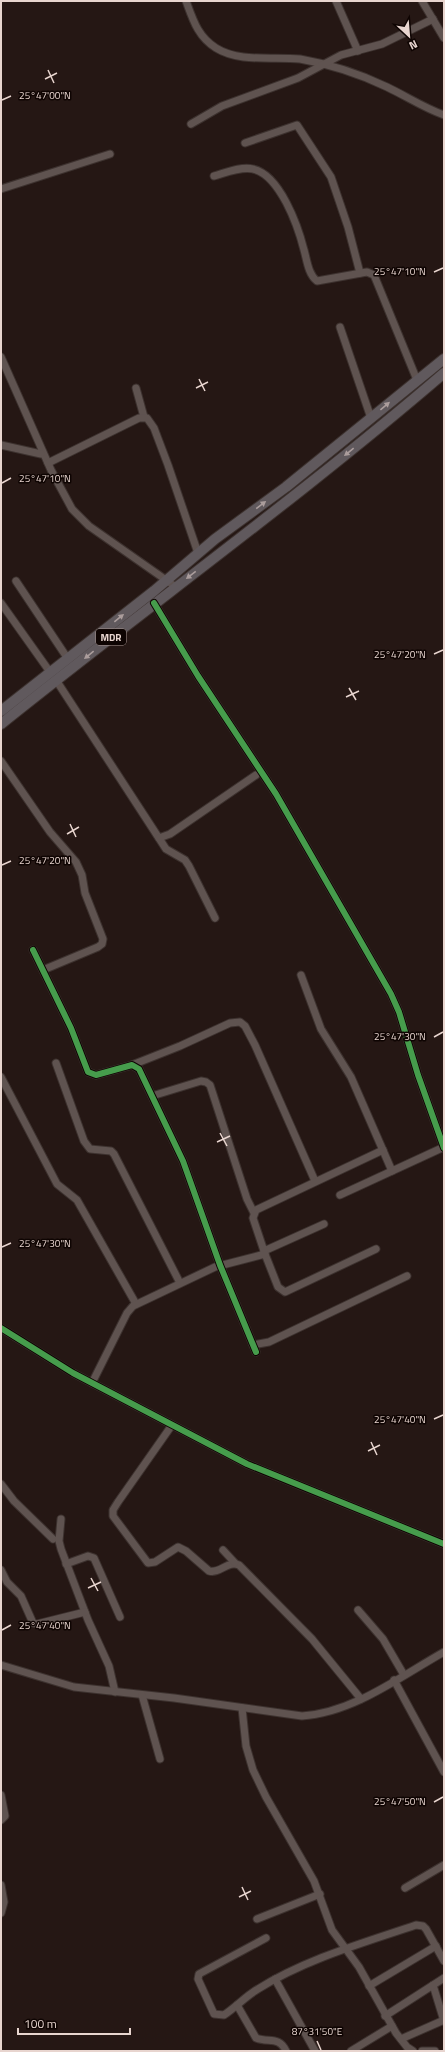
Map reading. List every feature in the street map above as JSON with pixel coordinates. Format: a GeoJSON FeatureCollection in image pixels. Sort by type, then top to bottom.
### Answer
{"type":"FeatureCollection","features":[{"type":"Feature","properties":{"kind":"main road","name":"MDR"},"geometry":{"type":"LineString","coordinates":[[53,676],[68,659],[215,539],[286,487],[444,359]]}},
{"type":"Feature","properties":{"kind":"main road","name":"MDR"},"geometry":{"type":"LineString","coordinates":[[1,724],[37,689],[53,676],[176,587],[294,497],[444,373]]}},
{"type":"Feature","properties":{"kind":"main road","name":"MDR"},"geometry":{"type":"LineString","coordinates":[[1,711],[37,689]]}},
{"type":"Feature","properties":{"kind":"street"},"geometry":{"type":"LineString","coordinates":[[186,1],[193,23],[206,41],[225,53],[251,57],[300,59],[324,65],[377,82],[444,115]]}},
{"type":"Feature","properties":{"kind":"street"},"geometry":{"type":"LineString","coordinates":[[336,1],[358,51]]}},
{"type":"Feature","properties":{"kind":"street"},"geometry":{"type":"LineString","coordinates":[[422,1],[444,38]]}},
{"type":"Feature","properties":{"kind":"street"},"geometry":{"type":"LineString","coordinates":[[191,124],[222,106],[283,84],[324,65],[341,55],[382,44],[432,18]]}},
{"type":"Feature","properties":{"kind":"street"},"geometry":{"type":"LineString","coordinates":[[245,143],[297,125],[331,177],[348,227],[360,273]]}},
{"type":"Feature","properties":{"kind":"street"},"geometry":{"type":"LineString","coordinates":[[1,190],[110,154]]}},
{"type":"Feature","properties":{"kind":"street"},"geometry":{"type":"LineString","coordinates":[[214,176],[249,168],[261,172],[266,177],[291,211],[298,226],[310,274],[317,281],[370,272],[375,277],[392,324],[417,380]]}},
{"type":"Feature","properties":{"kind":"street"},"geometry":{"type":"LineString","coordinates":[[340,327],[371,418]]}},
{"type":"Feature","properties":{"kind":"street"},"geometry":{"type":"LineString","coordinates":[[1,357],[66,501],[88,526],[176,587]]}},
{"type":"Feature","properties":{"kind":"street"},"geometry":{"type":"LineString","coordinates":[[136,388],[144,417],[150,420],[154,428],[198,553]]}},
{"type":"Feature","properties":{"kind":"street"},"geometry":{"type":"LineString","coordinates":[[48,463],[144,417]]}},
{"type":"Feature","properties":{"kind":"street"},"geometry":{"type":"LineString","coordinates":[[1,445],[41,454]]}},
{"type":"Feature","properties":{"kind":"street"},"geometry":{"type":"LineString","coordinates":[[16,581],[68,659]]}},
{"type":"Feature","properties":{"kind":"street"},"geometry":{"type":"LineString","coordinates":[[1,603],[53,676],[166,849],[185,860],[216,918]]}},
{"type":"Feature","properties":{"kind":"street"},"geometry":{"type":"LineString","coordinates":[[154,603],[198,676],[276,794],[392,994],[418,1075],[444,1148],[340,1195]]}},
{"type":"Feature","properties":{"kind":"street"},"geometry":{"type":"LineString","coordinates":[[1,762],[50,832],[76,862],[82,875],[85,893],[103,939],[102,944],[98,947],[43,970]]}},
{"type":"Feature","properties":{"kind":"street"},"geometry":{"type":"LineString","coordinates":[[159,838],[170,834],[256,774]]}},
{"type":"Feature","properties":{"kind":"street"},"geometry":{"type":"LineString","coordinates":[[33,950],[71,1028],[88,1072],[96,1075],[132,1065],[187,1043],[230,1023],[240,1022],[245,1026],[255,1045],[315,1181]]}},
{"type":"Feature","properties":{"kind":"street"},"geometry":{"type":"LineString","coordinates":[[301,975],[321,1029],[351,1077],[392,1171]]}},
{"type":"Feature","properties":{"kind":"street"},"geometry":{"type":"LineString","coordinates":[[56,1063],[84,1141],[90,1149],[111,1151],[114,1154],[180,1282]]}},
{"type":"Feature","properties":{"kind":"street"},"geometry":{"type":"LineString","coordinates":[[132,1065],[139,1069],[183,1161],[220,1265],[255,1349],[407,1276]]}},
{"type":"Feature","properties":{"kind":"street"},"geometry":{"type":"LineString","coordinates":[[1,1078],[58,1184],[77,1200],[136,1304]]}},
{"type":"Feature","properties":{"kind":"street"},"geometry":{"type":"LineString","coordinates":[[152,1096],[201,1081],[210,1085],[247,1199],[254,1213],[253,1218],[264,1252],[278,1287],[285,1292],[376,1249]]}},
{"type":"Feature","properties":{"kind":"street"},"geometry":{"type":"LineString","coordinates":[[254,1213],[261,1207],[383,1150]]}},
{"type":"Feature","properties":{"kind":"street"},"geometry":{"type":"LineString","coordinates":[[92,1383],[128,1313],[136,1304],[180,1282],[220,1265],[264,1252],[324,1224]]}},
{"type":"Feature","properties":{"kind":"street"},"geometry":{"type":"LineString","coordinates":[[1,1328],[73,1373],[247,1464],[444,1544]]}},
{"type":"Feature","properties":{"kind":"street"},"geometry":{"type":"LineString","coordinates":[[172,1425],[118,1502],[113,1510],[113,1516],[148,1563],[155,1562],[178,1547],[186,1551],[209,1571],[218,1571],[235,1563]]}},
{"type":"Feature","properties":{"kind":"street"},"geometry":{"type":"LineString","coordinates":[[1,1484],[14,1501],[53,1539]]}},
{"type":"Feature","properties":{"kind":"street"},"geometry":{"type":"LineString","coordinates":[[61,1519],[59,1541],[66,1564],[109,1666],[115,1692]]}},
{"type":"Feature","properties":{"kind":"street"},"geometry":{"type":"LineString","coordinates":[[223,1550],[312,1639],[361,1699]]}},
{"type":"Feature","properties":{"kind":"street"},"geometry":{"type":"LineString","coordinates":[[66,1564],[88,1556],[94,1558],[120,1618]]}},
{"type":"Feature","properties":{"kind":"street"},"geometry":{"type":"LineString","coordinates":[[1,1570],[7,1582],[21,1596],[33,1623],[38,1624],[85,1612]]}},
{"type":"Feature","properties":{"kind":"street"},"geometry":{"type":"LineString","coordinates":[[358,1610],[383,1639],[404,1674]]}},
{"type":"Feature","properties":{"kind":"street"},"geometry":{"type":"LineString","coordinates":[[1,1665],[74,1687],[302,1716],[319,1715],[334,1711],[361,1699],[444,1652]]}},
{"type":"Feature","properties":{"kind":"street"},"geometry":{"type":"LineString","coordinates":[[394,1680],[444,1772]]}},
{"type":"Feature","properties":{"kind":"street"},"geometry":{"type":"LineString","coordinates":[[142,1695],[160,1759]]}},
{"type":"Feature","properties":{"kind":"street"},"geometry":{"type":"LineString","coordinates":[[242,1708],[244,1738],[253,1770],[266,1797],[320,1894],[332,1930],[346,1948],[385,2016],[407,2048],[413,2051]]}},
{"type":"Feature","properties":{"kind":"street"},"geometry":{"type":"LineString","coordinates":[[1,1795],[5,1816],[1,1820]]}},
{"type":"Feature","properties":{"kind":"street"},"geometry":{"type":"LineString","coordinates":[[406,1888],[444,1865]]}},
{"type":"Feature","properties":{"kind":"street"},"geometry":{"type":"LineString","coordinates":[[1,1884],[4,1902],[1,1913]]}},
{"type":"Feature","properties":{"kind":"street"},"geometry":{"type":"LineString","coordinates":[[257,1919],[320,1894]]}},
{"type":"Feature","properties":{"kind":"street"},"geometry":{"type":"LineString","coordinates":[[266,1938],[199,1974],[198,1979],[214,2014],[224,2015],[257,1990],[275,1979],[346,1948],[420,1924],[426,1929],[444,1961]]}},
{"type":"Feature","properties":{"kind":"street"},"geometry":{"type":"LineString","coordinates":[[369,1986],[436,1946]]}},
{"type":"Feature","properties":{"kind":"street"},"geometry":{"type":"LineString","coordinates":[[385,2016],[444,1978]]}},
{"type":"Feature","properties":{"kind":"street"},"geometry":{"type":"LineString","coordinates":[[275,1979],[315,2051]]}},
{"type":"Feature","properties":{"kind":"street"},"geometry":{"type":"LineString","coordinates":[[401,2039],[444,2020],[433,1984]]}},
{"type":"Feature","properties":{"kind":"street"},"geometry":{"type":"LineString","coordinates":[[237,2005],[256,2038],[276,2040],[282,2044],[286,2051]]}},
{"type":"Feature","properties":{"kind":"street"},"geometry":{"type":"LineString","coordinates":[[351,2051],[392,2026]]}},
{"type":"Feature","properties":{"kind":"street"},"geometry":{"type":"LineString","coordinates":[[422,2051],[435,2051]]}},
{"type":"Feature","properties":{"kind":"cycle path"},"geometry":{"type":"LineString","coordinates":[[154,603],[198,676],[276,794],[391,994],[399,1012],[418,1075],[444,1148]]}},
{"type":"Feature","properties":{"kind":"cycle path"},"geometry":{"type":"LineString","coordinates":[[33,950],[71,1028],[88,1072],[96,1075],[132,1065],[139,1069],[183,1161],[220,1265],[256,1352]]}},
{"type":"Feature","properties":{"kind":"cycle path"},"geometry":{"type":"LineString","coordinates":[[1,1328],[73,1373],[247,1464],[444,1544]]}}]}
